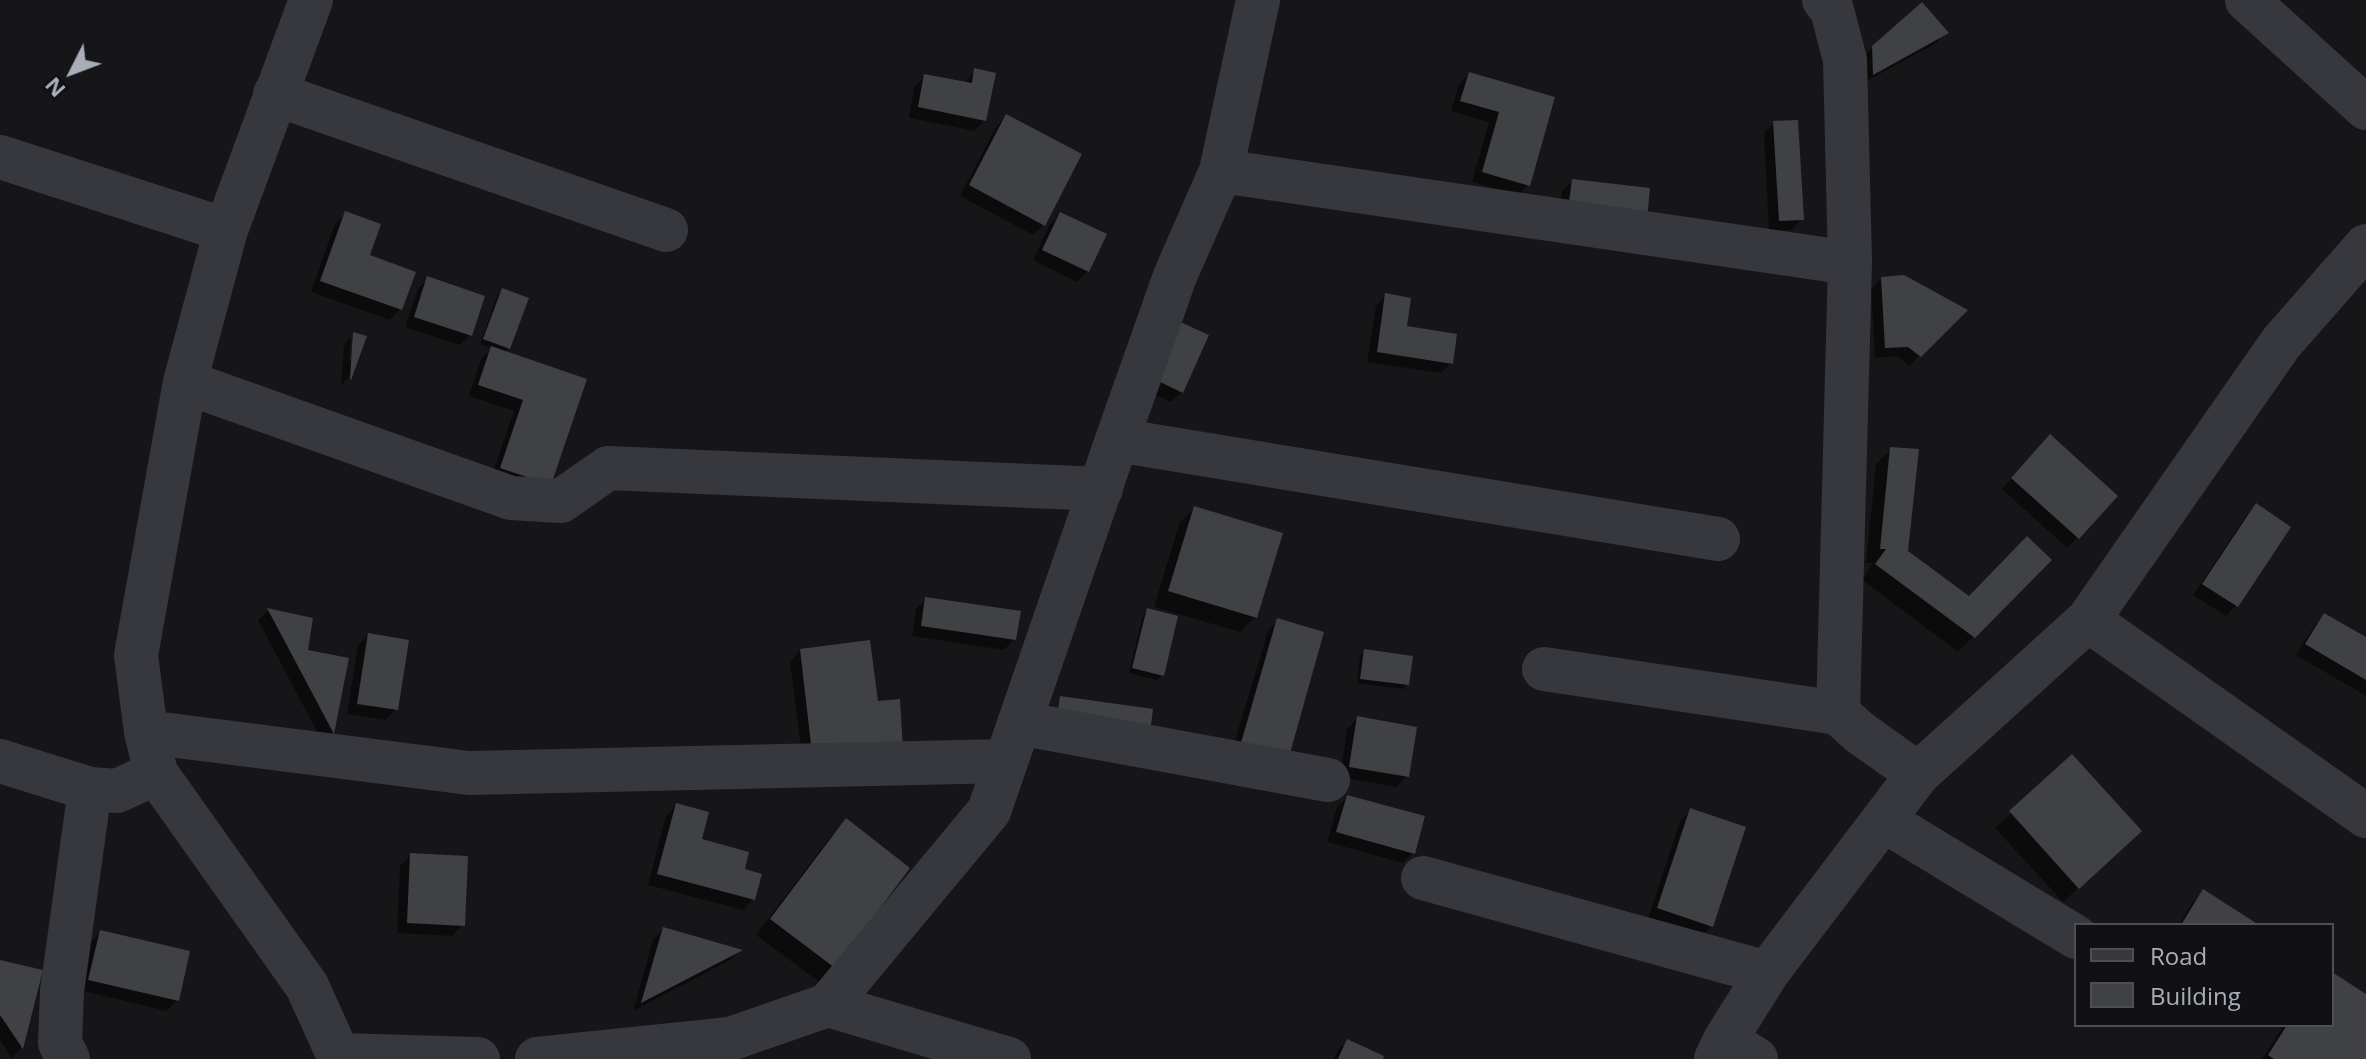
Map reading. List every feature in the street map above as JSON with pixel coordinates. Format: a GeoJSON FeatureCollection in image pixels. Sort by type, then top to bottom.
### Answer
{"type":"FeatureCollection","features":[{"type":"Feature","properties":{"kind":"street"},"geometry":{"type":"LineString","coordinates":[[311,0],[226,230],[185,382],[136,655],[146,732],[156,773],[307,986],[340,1057],[478,1059]]}},
{"type":"Feature","properties":{"kind":"street"},"geometry":{"type":"LineString","coordinates":[[537,1059],[730,1039],[828,1005],[989,811],[1175,276],[1221,171],[1258,0]]}},
{"type":"Feature","properties":{"kind":"street"},"geometry":{"type":"LineString","coordinates":[[1824,0],[1832,10],[1845,60],[1850,263],[1838,713]]}},
{"type":"Feature","properties":{"kind":"street"},"geometry":{"type":"LineString","coordinates":[[2247,0],[2366,108]]}},
{"type":"Feature","properties":{"kind":"street"},"geometry":{"type":"LineString","coordinates":[[275,94],[666,230]]}},
{"type":"Feature","properties":{"kind":"street"},"geometry":{"type":"LineString","coordinates":[[0,157],[226,230]]}},
{"type":"Feature","properties":{"kind":"street"},"geometry":{"type":"LineString","coordinates":[[1221,171],[1850,263]]}},
{"type":"Feature","properties":{"kind":"street"},"geometry":{"type":"LineString","coordinates":[[1732,1053],[1767,973],[1918,774],[2088,620],[2281,343],[2360,263]]}},
{"type":"Feature","properties":{"kind":"street"},"geometry":{"type":"LineString","coordinates":[[185,382],[511,498],[561,501],[608,468],[1101,489]]}},
{"type":"Feature","properties":{"kind":"street"},"geometry":{"type":"LineString","coordinates":[[1117,440],[1718,539]]}},
{"type":"Feature","properties":{"kind":"street"},"geometry":{"type":"LineString","coordinates":[[2088,620],[2366,816]]}},
{"type":"Feature","properties":{"kind":"street"},"geometry":{"type":"LineString","coordinates":[[1544,669],[1838,713],[1918,774]]}},
{"type":"Feature","properties":{"kind":"street"},"geometry":{"type":"LineString","coordinates":[[146,732],[469,773],[1013,742],[1328,780]]}},
{"type":"Feature","properties":{"kind":"street"},"geometry":{"type":"LineString","coordinates":[[0,761],[90,789],[117,791],[156,773]]}},
{"type":"Feature","properties":{"kind":"street"},"geometry":{"type":"LineString","coordinates":[[68,1059],[60,1043],[62,991],[90,789]]}},
{"type":"Feature","properties":{"kind":"street"},"geometry":{"type":"LineString","coordinates":[[1883,820],[2074,936]]}},
{"type":"Feature","properties":{"kind":"street"},"geometry":{"type":"LineString","coordinates":[[1423,878],[1767,973]]}},
{"type":"Feature","properties":{"kind":"street"},"geometry":{"type":"LineString","coordinates":[[828,1005],[1009,1059]]}},
{"type":"Feature","properties":{"kind":"building"},"geometry":{"type":"Polygon","coordinates":[[[1922,2],[1949,33],[1873,75],[1872,46],[1922,2]]]}},
{"type":"Feature","properties":{"kind":"building"},"geometry":{"type":"Polygon","coordinates":[[[974,68],[996,73],[986,121],[918,107],[924,74],[972,83],[974,68]]]}},
{"type":"Feature","properties":{"kind":"building"},"geometry":{"type":"Polygon","coordinates":[[[1469,72],[1555,97],[1530,186],[1482,172],[1499,112],[1460,101],[1469,72]]]}},
{"type":"Feature","properties":{"kind":"building"},"geometry":{"type":"Polygon","coordinates":[[[1006,114],[1082,154],[1045,226],[969,185],[1006,114]]]}},
{"type":"Feature","properties":{"kind":"building"},"geometry":{"type":"Polygon","coordinates":[[[1798,120],[1804,220],[1779,221],[1773,121],[1798,120]]]}},
{"type":"Feature","properties":{"kind":"building"},"geometry":{"type":"Polygon","coordinates":[[[1572,179],[1650,188],[1647,219],[1568,210],[1572,179]]]}},
{"type":"Feature","properties":{"kind":"building"},"geometry":{"type":"Polygon","coordinates":[[[345,211],[381,224],[370,255],[416,272],[402,310],[320,281],[345,211]]]}},
{"type":"Feature","properties":{"kind":"building"},"geometry":{"type":"Polygon","coordinates":[[[1060,212],[1107,234],[1089,272],[1042,250],[1060,212]]]}},
{"type":"Feature","properties":{"kind":"building"},"geometry":{"type":"Polygon","coordinates":[[[1904,275],[1968,310],[1921,357],[1908,347],[1885,348],[1881,277],[1904,275]]]}},
{"type":"Feature","properties":{"kind":"building"},"geometry":{"type":"Polygon","coordinates":[[[427,276],[485,296],[472,336],[414,317],[427,276]]]}},
{"type":"Feature","properties":{"kind":"building"},"geometry":{"type":"Polygon","coordinates":[[[502,288],[529,298],[510,349],[483,339],[502,288]]]}},
{"type":"Feature","properties":{"kind":"building"},"geometry":{"type":"Polygon","coordinates":[[[1385,293],[1411,298],[1407,326],[1457,334],[1453,364],[1377,352],[1385,293]]]}},
{"type":"Feature","properties":{"kind":"building"},"geometry":{"type":"Polygon","coordinates":[[[1178,321],[1209,335],[1183,393],[1152,378],[1178,321]]]}},
{"type":"Feature","properties":{"kind":"building"},"geometry":{"type":"Polygon","coordinates":[[[353,332],[367,336],[351,380],[350,379],[353,332]]]}},
{"type":"Feature","properties":{"kind":"building"},"geometry":{"type":"Polygon","coordinates":[[[491,346],[587,379],[551,485],[500,468],[523,400],[478,385],[491,346]]]}},
{"type":"Feature","properties":{"kind":"building"},"geometry":{"type":"Polygon","coordinates":[[[2050,434],[2118,496],[2079,539],[2011,478],[2050,434]]]}},
{"type":"Feature","properties":{"kind":"building"},"geometry":{"type":"Polygon","coordinates":[[[1890,447],[1919,449],[1908,551],[1969,596],[2027,536],[2052,560],[1975,638],[1875,564],[1886,549],[1880,549],[1890,447]]]}},
{"type":"Feature","properties":{"kind":"building"},"geometry":{"type":"Polygon","coordinates":[[[2256,503],[2291,527],[2238,607],[2202,584],[2256,503]]]}},
{"type":"Feature","properties":{"kind":"building"},"geometry":{"type":"Polygon","coordinates":[[[1194,506],[1283,533],[1257,618],[1168,591],[1194,506]]]}},
{"type":"Feature","properties":{"kind":"building"},"geometry":{"type":"Polygon","coordinates":[[[925,597],[1021,611],[1016,640],[921,626],[925,597]]]}},
{"type":"Feature","properties":{"kind":"building"},"geometry":{"type":"Polygon","coordinates":[[[267,608],[313,618],[308,650],[349,658],[334,734],[267,608]]]}},
{"type":"Feature","properties":{"kind":"building"},"geometry":{"type":"Polygon","coordinates":[[[1147,608],[1178,616],[1164,676],[1132,668],[1147,608]]]}},
{"type":"Feature","properties":{"kind":"building"},"geometry":{"type":"Polygon","coordinates":[[[2324,613],[2366,637],[2366,680],[2305,644],[2324,613]]]}},
{"type":"Feature","properties":{"kind":"building"},"geometry":{"type":"Polygon","coordinates":[[[1277,618],[1324,632],[1289,757],[1241,743],[1277,618]]]}},
{"type":"Feature","properties":{"kind":"building"},"geometry":{"type":"Polygon","coordinates":[[[368,633],[409,640],[398,710],[357,704],[368,633]]]}},
{"type":"Feature","properties":{"kind":"building"},"geometry":{"type":"Polygon","coordinates":[[[870,640],[878,701],[900,699],[903,750],[813,762],[800,649],[870,640]]]}},
{"type":"Feature","properties":{"kind":"building"},"geometry":{"type":"Polygon","coordinates":[[[1364,649],[1413,656],[1409,685],[1360,679],[1364,649]]]}},
{"type":"Feature","properties":{"kind":"building"},"geometry":{"type":"Polygon","coordinates":[[[1060,696],[1153,709],[1150,733],[1057,719],[1060,696]]]}},
{"type":"Feature","properties":{"kind":"building"},"geometry":{"type":"Polygon","coordinates":[[[1357,716],[1417,727],[1409,777],[1349,767],[1357,716]]]}},
{"type":"Feature","properties":{"kind":"building"},"geometry":{"type":"Polygon","coordinates":[[[2072,754],[2142,831],[2079,889],[2009,811],[2072,754]]]}},
{"type":"Feature","properties":{"kind":"building"},"geometry":{"type":"Polygon","coordinates":[[[1347,795],[1425,816],[1415,854],[1336,832],[1347,795]]]}},
{"type":"Feature","properties":{"kind":"building"},"geometry":{"type":"Polygon","coordinates":[[[676,803],[709,812],[702,839],[749,852],[745,869],[762,874],[755,900],[657,874],[676,803]]]}},
{"type":"Feature","properties":{"kind":"building"},"geometry":{"type":"Polygon","coordinates":[[[1690,808],[1746,827],[1713,927],[1657,908],[1690,808]]]}},
{"type":"Feature","properties":{"kind":"building"},"geometry":{"type":"Polygon","coordinates":[[[846,818],[910,868],[835,968],[770,919],[846,818]]]}},
{"type":"Feature","properties":{"kind":"building"},"geometry":{"type":"Polygon","coordinates":[[[410,853],[468,856],[465,926],[407,923],[410,853]]]}},
{"type":"Feature","properties":{"kind":"building"},"geometry":{"type":"Polygon","coordinates":[[[2203,889],[2256,923],[2182,923],[2203,889]]]}},
{"type":"Feature","properties":{"kind":"building"},"geometry":{"type":"Polygon","coordinates":[[[663,927],[743,950],[641,1003],[663,927]]]}},
{"type":"Feature","properties":{"kind":"building"},"geometry":{"type":"Polygon","coordinates":[[[100,930],[190,951],[179,1001],[88,980],[100,930]]]}},
{"type":"Feature","properties":{"kind":"building"},"geometry":{"type":"Polygon","coordinates":[[[0,960],[43,970],[23,1049],[0,1015],[0,960]]]}},
{"type":"Feature","properties":{"kind":"building"},"geometry":{"type":"Polygon","coordinates":[[[2334,973],[2366,994],[2366,1059],[2274,1059],[2268,1055],[2286,1027],[2334,1027],[2334,973]]]}},
{"type":"Feature","properties":{"kind":"building"},"geometry":{"type":"Polygon","coordinates":[[[1347,1039],[1384,1056],[1383,1059],[1338,1059],[1347,1039]]]}}]}
